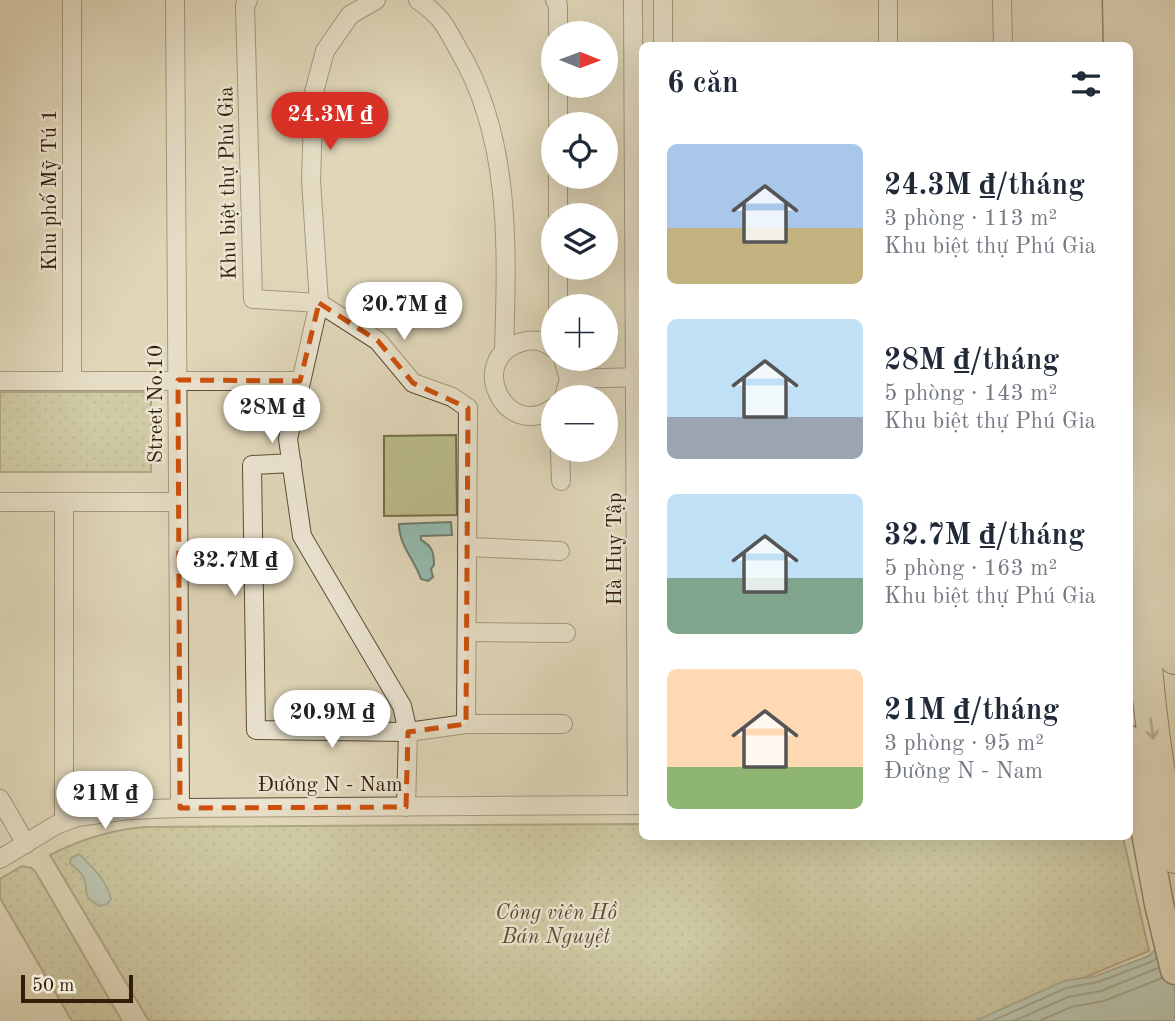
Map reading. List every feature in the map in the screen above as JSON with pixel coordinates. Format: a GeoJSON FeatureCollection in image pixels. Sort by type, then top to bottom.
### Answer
{"type":"FeatureCollection","features":[{"type":"Feature","properties":{"kind":"highway"},"geometry":{"type":"LineString","coordinates":[[1142,0],[1136,367],[1144,641],[1150,714],[1151,804],[1175,857]]}},
{"type":"Feature","properties":{"kind":"highway"},"geometry":{"type":"LineString","coordinates":[[1171,0],[1172,619],[1175,659]]}},
{"type":"Feature","properties":{"kind":"main road"},"geometry":{"type":"LineString","coordinates":[[1118,0],[1118,42]]}},
{"type":"Feature","properties":{"kind":"main road"},"geometry":{"type":"LineString","coordinates":[[1133,752],[1151,804],[1175,970]]}},
{"type":"Feature","properties":{"kind":"street","name":"Khu phố Mỹ Tú 1"},"geometry":{"type":"LineString","coordinates":[[72,0],[72,381]]}},
{"type":"Feature","properties":{"kind":"street","name":"Street No.10"},"geometry":{"type":"LineString","coordinates":[[175,0],[180,808]]}},
{"type":"Feature","properties":{"kind":"street","name":"Khu biệt thự Phú Gia"},"geometry":{"type":"LineString","coordinates":[[248,0],[245,5],[253,299],[319,303],[378,341],[413,383],[452,397],[468,408]]}},
{"type":"Feature","properties":{"kind":"street"},"geometry":{"type":"LineString","coordinates":[[376,0],[350,15],[325,51],[314,92],[311,180],[319,303],[288,439],[302,536],[402,706],[408,732],[406,807]]}},
{"type":"Feature","properties":{"kind":"street"},"geometry":{"type":"LineString","coordinates":[[418,0],[438,13],[473,73],[491,128],[504,222],[506,269],[504,352],[494,372],[497,395],[514,412],[525,416],[541,414]]}},
{"type":"Feature","properties":{"kind":"street"},"geometry":{"type":"LineString","coordinates":[[555,0],[558,5],[558,21]]}},
{"type":"Feature","properties":{"kind":"street","name":"Hà Huy Tập"},"geometry":{"type":"LineString","coordinates":[[633,0],[639,377],[639,805]]}},
{"type":"Feature","properties":{"kind":"street"},"geometry":{"type":"LineString","coordinates":[[663,0],[663,42]]}},
{"type":"Feature","properties":{"kind":"street"},"geometry":{"type":"LineString","coordinates":[[888,0],[888,42]]}},
{"type":"Feature","properties":{"kind":"street"},"geometry":{"type":"LineString","coordinates":[[1002,0],[1003,42]]}},
{"type":"Feature","properties":{"kind":"street"},"geometry":{"type":"LineString","coordinates":[[504,352],[525,341],[541,343]]}},
{"type":"Feature","properties":{"kind":"street"},"geometry":{"type":"LineString","coordinates":[[567,385],[568,371]]}},
{"type":"Feature","properties":{"kind":"street"},"geometry":{"type":"LineString","coordinates":[[569,379],[639,377]]}},
{"type":"Feature","properties":{"kind":"street"},"geometry":{"type":"LineString","coordinates":[[0,381],[300,381]]}},
{"type":"Feature","properties":{"kind":"street"},"geometry":{"type":"LineString","coordinates":[[466,724],[468,408],[497,395]]}},
{"type":"Feature","properties":{"kind":"street"},"geometry":{"type":"LineString","coordinates":[[560,462],[561,481]]}},
{"type":"Feature","properties":{"kind":"street"},"geometry":{"type":"LineString","coordinates":[[292,463],[252,465],[256,730],[408,732],[466,724],[564,724]]}},
{"type":"Feature","properties":{"kind":"street"},"geometry":{"type":"LineString","coordinates":[[0,502],[178,502]]}},
{"type":"Feature","properties":{"kind":"street"},"geometry":{"type":"LineString","coordinates":[[64,502],[64,821]]}},
{"type":"Feature","properties":{"kind":"street"},"geometry":{"type":"LineString","coordinates":[[467,547],[560,551]]}},
{"type":"Feature","properties":{"kind":"street"},"geometry":{"type":"LineString","coordinates":[[467,632],[566,633]]}},
{"type":"Feature","properties":{"kind":"street"},"geometry":{"type":"LineString","coordinates":[[0,799],[26,844]]}},
{"type":"Feature","properties":{"kind":"street","name":"Đường N - Nam"},"geometry":{"type":"LineString","coordinates":[[0,859],[64,821],[103,812],[180,808],[639,805]]}},
{"type":"Feature","properties":{"kind":"highlighted area"},"geometry":{"type":"Polygon","coordinates":[[[319,303],[378,341],[413,383],[468,408],[466,724],[408,732],[406,807],[180,808],[178,380],[300,381],[319,303]]]}},
{"type":"Feature","properties":{"kind":"green space"},"geometry":{"type":"Polygon","coordinates":[[[0,392],[151,392],[151,472],[0,472],[0,392]]]}},
{"type":"Feature","properties":{"kind":"green space"},"geometry":{"type":"Polygon","coordinates":[[[456,435],[457,515],[384,516],[384,436],[456,435]]]}},
{"type":"Feature","properties":{"kind":"green space","name":"Công viên Hồ Bán Nguyệt"},"geometry":{"type":"Polygon","coordinates":[[[639,824],[639,840],[1124,840],[1149,951],[978,1021],[149,1021],[50,855],[96,836],[145,827],[639,824]]]}},
{"type":"Feature","properties":{"kind":"green space"},"geometry":{"type":"Polygon","coordinates":[[[22,866],[35,871],[122,1021],[72,1021],[0,898],[0,879],[22,866]]]}},
{"type":"Feature","properties":{"kind":"water"},"geometry":{"type":"Polygon","coordinates":[[[451,522],[452,535],[421,536],[421,540],[432,550],[434,565],[431,569],[433,577],[428,581],[421,579],[404,545],[399,524],[451,522]]]}},
{"type":"Feature","properties":{"kind":"water"},"geometry":{"type":"Polygon","coordinates":[[[79,854],[106,886],[111,899],[107,904],[100,906],[87,895],[83,876],[70,863],[71,858],[79,854]]]}},
{"type":"Feature","properties":{"kind":"water"},"geometry":{"type":"Polygon","coordinates":[[[1175,930],[1175,1021],[975,1021],[1064,981],[1096,976],[1149,956],[1175,930]]]}}]}
